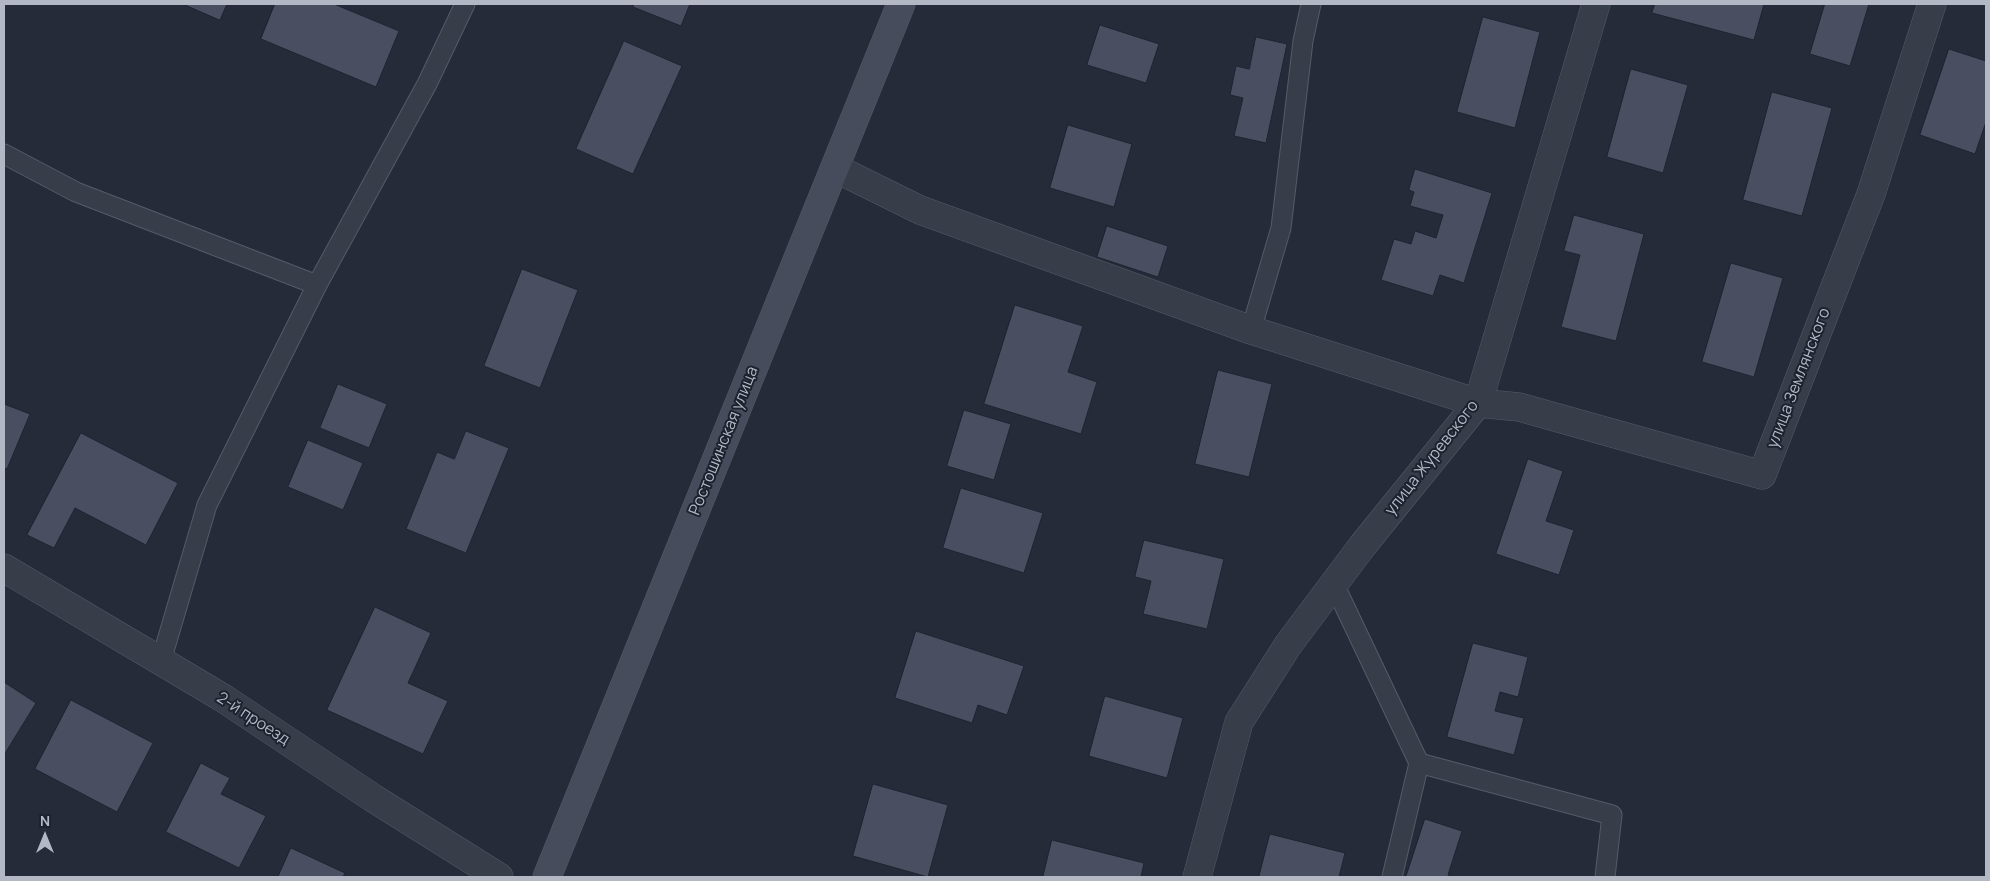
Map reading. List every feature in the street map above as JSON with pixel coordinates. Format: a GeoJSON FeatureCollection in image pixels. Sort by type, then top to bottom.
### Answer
{"type":"FeatureCollection","features":[{"type":"Feature","properties":{"kind":"main road","name":"Ростошинская улица"},"geometry":{"type":"LineString","coordinates":[[546,877],[901,4]]}},
{"type":"Feature","properties":{"kind":"street","name":"улица Журевского"},"geometry":{"type":"LineString","coordinates":[[1197,877],[1239,722],[1288,645],[1478,403],[1596,4]]}},
{"type":"Feature","properties":{"kind":"street","name":"улица Землянского"},"geometry":{"type":"LineString","coordinates":[[1478,403],[1519,407],[1762,475],[1871,194],[1932,4]]}},
{"type":"Feature","properties":{"kind":"street"},"geometry":{"type":"LineString","coordinates":[[835,168],[920,210],[1250,330],[1478,403]]}},
{"type":"Feature","properties":{"kind":"street","name":"2-й проезд"},"geometry":{"type":"LineString","coordinates":[[4,568],[223,698],[373,798],[499,877]]}},
{"type":"Feature","properties":{"kind":"lane"},"geometry":{"type":"LineString","coordinates":[[161,661],[207,506],[318,285],[427,84],[465,4]]}},
{"type":"Feature","properties":{"kind":"lane"},"geometry":{"type":"LineString","coordinates":[[1250,330],[1281,228],[1303,41],[1311,4]]}},
{"type":"Feature","properties":{"kind":"lane"},"geometry":{"type":"LineString","coordinates":[[4,154],[76,192],[318,285]]}},
{"type":"Feature","properties":{"kind":"lane"},"geometry":{"type":"LineString","coordinates":[[1334,584],[1419,763],[1392,877]]}},
{"type":"Feature","properties":{"kind":"lane"},"geometry":{"type":"LineString","coordinates":[[1419,763],[1612,815],[1605,877]]}},
{"type":"Feature","properties":{"kind":"building"},"geometry":{"type":"Polygon","coordinates":[[[183,4],[227,4],[220,20],[183,4]]]}},
{"type":"Feature","properties":{"kind":"building"},"geometry":{"type":"Polygon","coordinates":[[[275,4],[334,4],[399,31],[376,87],[261,39],[275,4]]]}},
{"type":"Feature","properties":{"kind":"building"},"geometry":{"type":"Polygon","coordinates":[[[634,4],[690,4],[681,26],[633,7],[634,4]]]}},
{"type":"Feature","properties":{"kind":"building"},"geometry":{"type":"Polygon","coordinates":[[[1655,4],[1764,4],[1754,40],[1652,13],[1655,4]]]}},
{"type":"Feature","properties":{"kind":"building"},"geometry":{"type":"Polygon","coordinates":[[[1825,4],[1869,4],[1850,66],[1810,54],[1825,4]]]}},
{"type":"Feature","properties":{"kind":"building"},"geometry":{"type":"Polygon","coordinates":[[[1483,17],[1540,32],[1515,128],[1457,112],[1483,17]]]}},
{"type":"Feature","properties":{"kind":"building"},"geometry":{"type":"Polygon","coordinates":[[[1100,25],[1159,44],[1146,83],[1087,65],[1100,25]]]}},
{"type":"Feature","properties":{"kind":"building"},"geometry":{"type":"Polygon","coordinates":[[[1256,37],[1287,44],[1266,143],[1234,136],[1243,98],[1230,95],[1236,66],[1249,69],[1256,37]]]}},
{"type":"Feature","properties":{"kind":"building"},"geometry":{"type":"Polygon","coordinates":[[[624,41],[682,66],[633,174],[576,149],[624,41]]]}},
{"type":"Feature","properties":{"kind":"building"},"geometry":{"type":"Polygon","coordinates":[[[1949,49],[1986,61],[1986,122],[1975,154],[1920,135],[1949,49]]]}},
{"type":"Feature","properties":{"kind":"building"},"geometry":{"type":"Polygon","coordinates":[[[1631,69],[1688,85],[1663,173],[1607,157],[1631,69]]]}},
{"type":"Feature","properties":{"kind":"building"},"geometry":{"type":"Polygon","coordinates":[[[1772,92],[1832,108],[1802,216],[1743,200],[1772,92]]]}},
{"type":"Feature","properties":{"kind":"building"},"geometry":{"type":"Polygon","coordinates":[[[1068,125],[1132,144],[1114,207],[1050,188],[1068,125]]]}},
{"type":"Feature","properties":{"kind":"building"},"geometry":{"type":"Polygon","coordinates":[[[1415,169],[1492,193],[1464,283],[1440,275],[1433,296],[1381,280],[1394,239],[1411,244],[1415,231],[1436,238],[1443,215],[1410,206],[1414,192],[1409,190],[1415,169]]]}},
{"type":"Feature","properties":{"kind":"building"},"geometry":{"type":"Polygon","coordinates":[[[1574,215],[1644,234],[1616,341],[1561,327],[1580,255],[1564,251],[1574,215]]]}},
{"type":"Feature","properties":{"kind":"building"},"geometry":{"type":"Polygon","coordinates":[[[1107,226],[1168,246],[1158,277],[1097,257],[1107,226]]]}},
{"type":"Feature","properties":{"kind":"building"},"geometry":{"type":"Polygon","coordinates":[[[1731,263],[1783,278],[1754,377],[1702,362],[1731,263]]]}},
{"type":"Feature","properties":{"kind":"building"},"geometry":{"type":"Polygon","coordinates":[[[522,269],[578,290],[540,388],[484,366],[522,269]]]}},
{"type":"Feature","properties":{"kind":"building"},"geometry":{"type":"Polygon","coordinates":[[[1015,305],[1083,326],[1068,372],[1097,382],[1081,434],[984,404],[1015,305]]]}},
{"type":"Feature","properties":{"kind":"building"},"geometry":{"type":"Polygon","coordinates":[[[1218,370],[1272,384],[1249,477],[1195,464],[1218,370]]]}},
{"type":"Feature","properties":{"kind":"building"},"geometry":{"type":"Polygon","coordinates":[[[338,384],[387,404],[369,448],[320,428],[338,384]]]}},
{"type":"Feature","properties":{"kind":"building"},"geometry":{"type":"Polygon","coordinates":[[[4,404],[30,414],[7,469],[4,468],[4,404]]]}},
{"type":"Feature","properties":{"kind":"building"},"geometry":{"type":"Polygon","coordinates":[[[964,410],[1011,424],[994,480],[947,466],[964,410]]]}},
{"type":"Feature","properties":{"kind":"building"},"geometry":{"type":"Polygon","coordinates":[[[466,431],[509,448],[466,553],[406,529],[437,452],[454,459],[466,431]]]}},
{"type":"Feature","properties":{"kind":"building"},"geometry":{"type":"Polygon","coordinates":[[[81,433],[178,483],[146,545],[75,508],[54,548],[27,535],[81,433]]]}},
{"type":"Feature","properties":{"kind":"building"},"geometry":{"type":"Polygon","coordinates":[[[308,440],[363,463],[343,510],[288,487],[308,440]]]}},
{"type":"Feature","properties":{"kind":"building"},"geometry":{"type":"Polygon","coordinates":[[[1528,459],[1563,471],[1546,521],[1574,530],[1559,575],[1496,554],[1528,459]]]}},
{"type":"Feature","properties":{"kind":"building"},"geometry":{"type":"Polygon","coordinates":[[[961,488],[1043,513],[1024,573],[943,548],[961,488]]]}},
{"type":"Feature","properties":{"kind":"building"},"geometry":{"type":"Polygon","coordinates":[[[1144,540],[1224,559],[1207,629],[1143,614],[1151,581],[1135,577],[1144,540]]]}},
{"type":"Feature","properties":{"kind":"building"},"geometry":{"type":"Polygon","coordinates":[[[375,607],[431,633],[408,683],[448,701],[423,754],[327,710],[375,607]]]}},
{"type":"Feature","properties":{"kind":"building"},"geometry":{"type":"Polygon","coordinates":[[[916,631],[1024,666],[1007,715],[978,705],[972,723],[895,698],[916,631]]]}},
{"type":"Feature","properties":{"kind":"building"},"geometry":{"type":"Polygon","coordinates":[[[1473,643],[1528,657],[1518,697],[1500,692],[1495,711],[1524,718],[1514,755],[1447,737],[1473,643]]]}},
{"type":"Feature","properties":{"kind":"building"},"geometry":{"type":"Polygon","coordinates":[[[4,682],[36,703],[4,755],[4,682]]]}},
{"type":"Feature","properties":{"kind":"building"},"geometry":{"type":"Polygon","coordinates":[[[1105,696],[1183,718],[1167,778],[1089,756],[1105,696]]]}},
{"type":"Feature","properties":{"kind":"building"},"geometry":{"type":"Polygon","coordinates":[[[71,700],[153,743],[117,812],[35,769],[71,700]]]}},
{"type":"Feature","properties":{"kind":"building"},"geometry":{"type":"Polygon","coordinates":[[[201,763],[230,778],[221,794],[266,816],[239,868],[166,832],[201,763]]]}},
{"type":"Feature","properties":{"kind":"building"},"geometry":{"type":"Polygon","coordinates":[[[873,784],[948,805],[928,877],[853,856],[873,784]]]}},
{"type":"Feature","properties":{"kind":"building"},"geometry":{"type":"Polygon","coordinates":[[[1425,819],[1462,831],[1448,875],[1453,877],[1406,877],[1425,819]]]}},
{"type":"Feature","properties":{"kind":"building"},"geometry":{"type":"Polygon","coordinates":[[[1270,834],[1345,853],[1339,877],[1259,877],[1270,834]]]}},
{"type":"Feature","properties":{"kind":"building"},"geometry":{"type":"Polygon","coordinates":[[[1052,840],[1144,863],[1141,877],[1043,877],[1052,840]]]}},
{"type":"Feature","properties":{"kind":"building"},"geometry":{"type":"Polygon","coordinates":[[[291,848],[345,873],[343,877],[278,877],[291,848]]]}}]}
